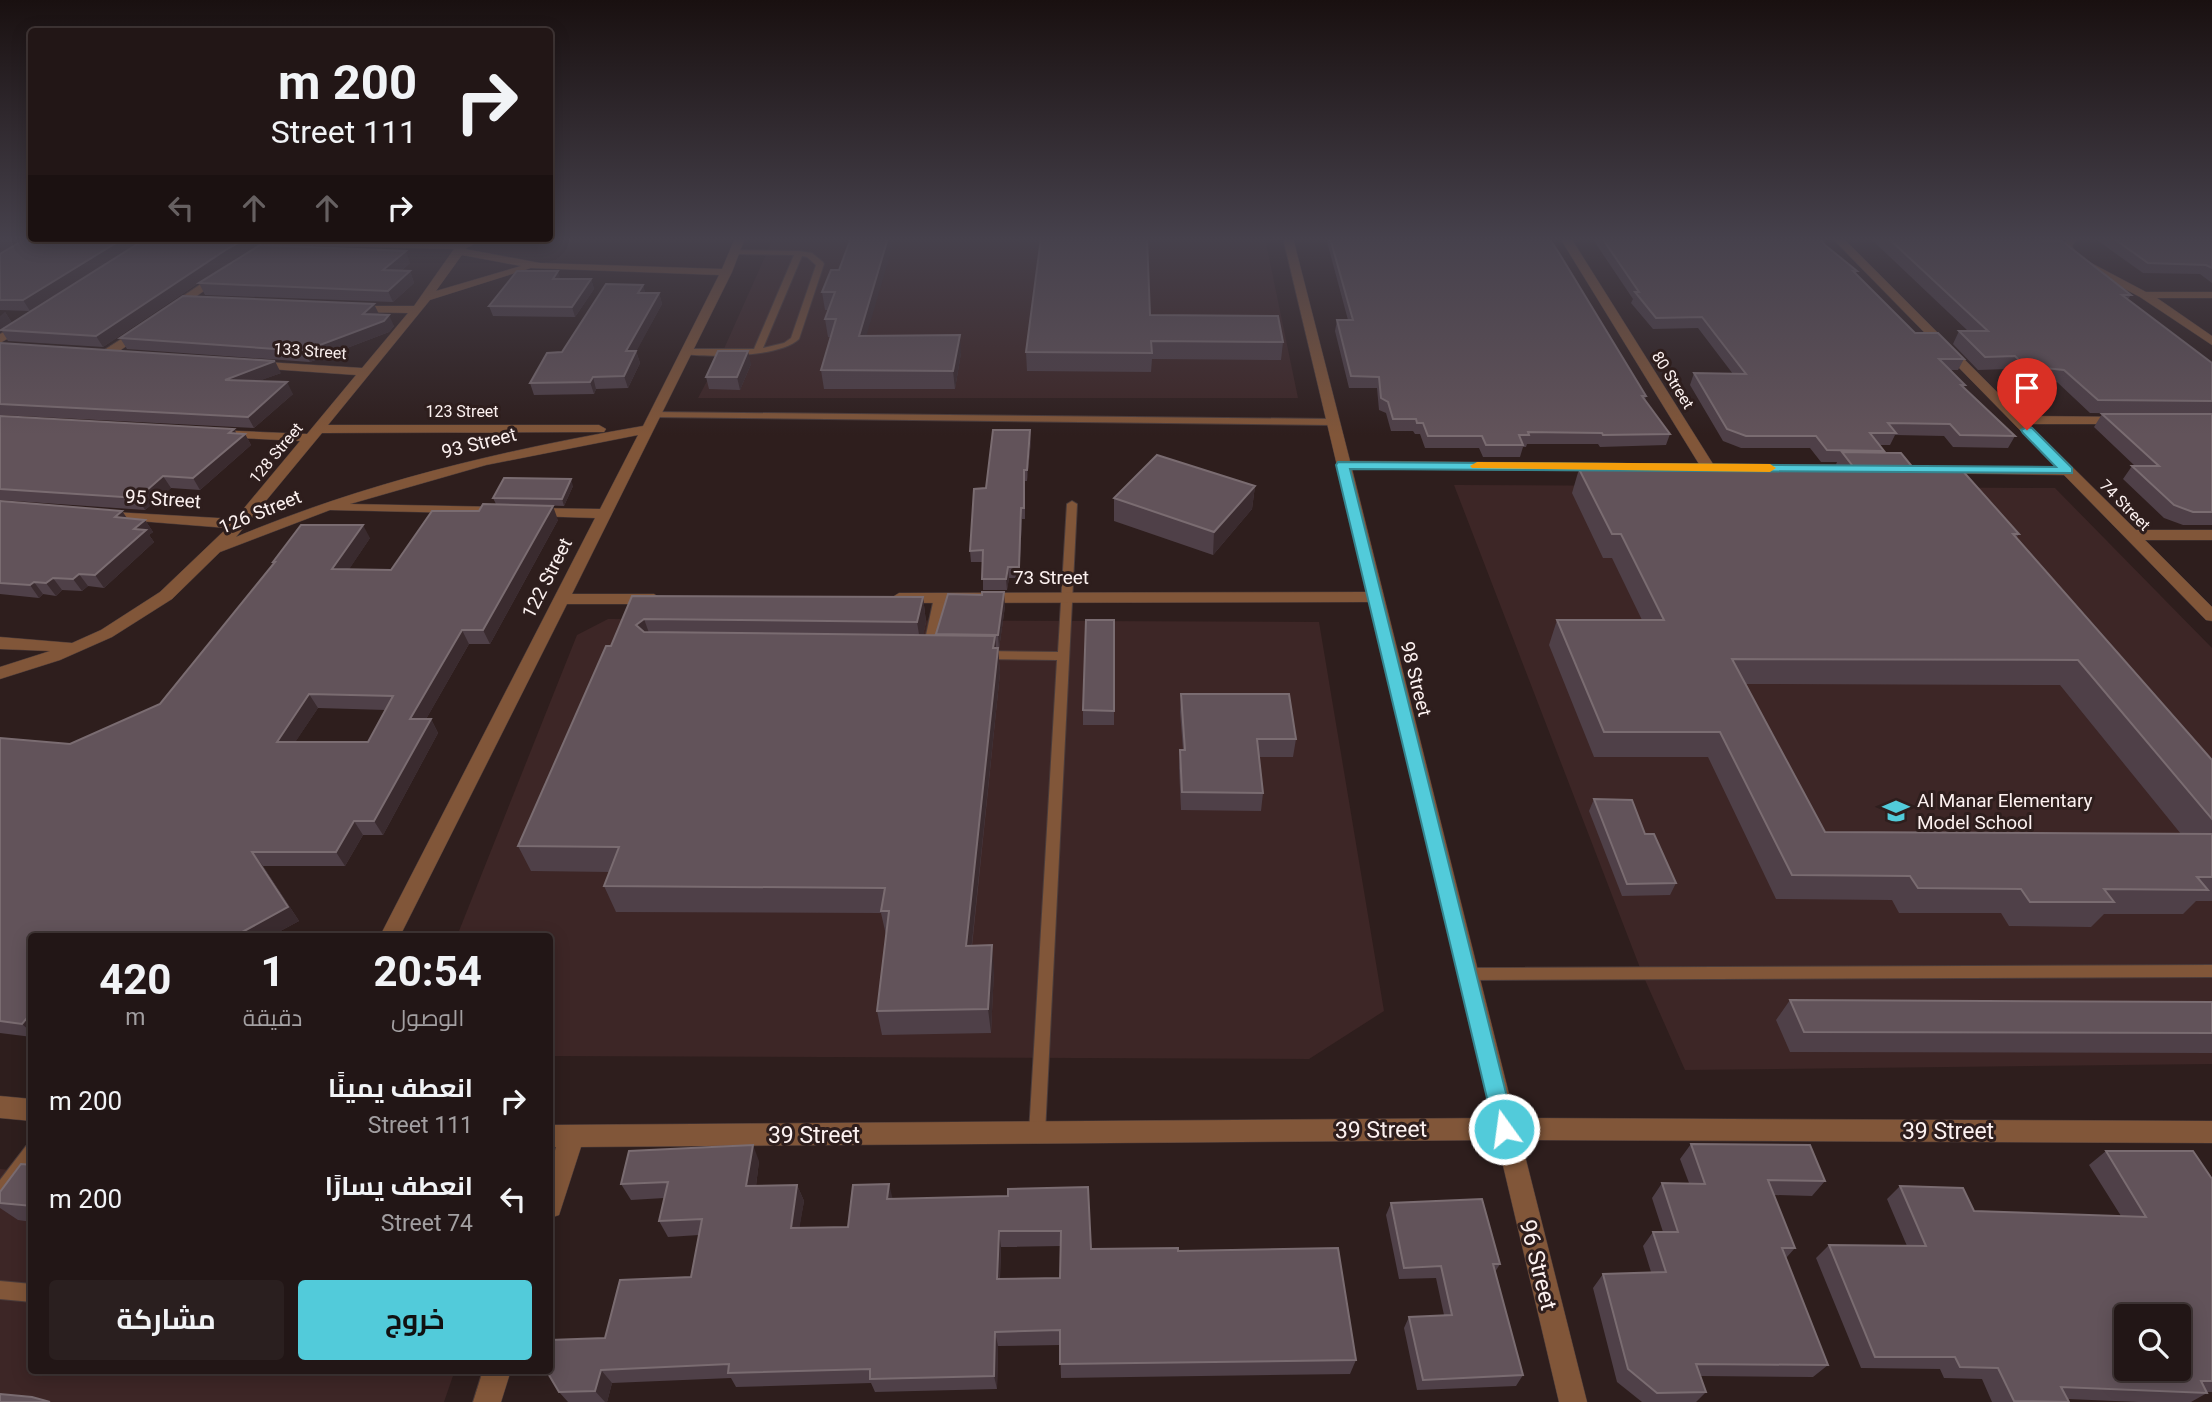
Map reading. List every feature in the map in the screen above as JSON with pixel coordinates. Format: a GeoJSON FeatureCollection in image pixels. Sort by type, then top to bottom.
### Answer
{"type":"FeatureCollection","features":[{"type":"Feature","properties":{"kind":"street"},"geometry":{"type":"LineString","coordinates":[[161,316],[178,303]]}},
{"type":"Feature","properties":{"kind":"street","name":"128 Street"},"geometry":{"type":"LineString","coordinates":[[0,673],[75,648],[141,614],[212,553],[423,303]]}},
{"type":"Feature","properties":{"kind":"street","name":"122 Street"},"geometry":{"type":"LineString","coordinates":[[392,933],[710,303]]}},
{"type":"Feature","properties":{"kind":"street","name":"98 Street"},"geometry":{"type":"LineString","coordinates":[[1304,303],[1504,1129]]}},
{"type":"Feature","properties":{"kind":"street","name":"80 Street"},"geometry":{"type":"LineString","coordinates":[[1606,303],[1709,468]]}},
{"type":"Feature","properties":{"kind":"street","name":"74 Street"},"geometry":{"type":"LineString","coordinates":[[1902,303],[2212,616]]}},
{"type":"Feature","properties":{"kind":"street"},"geometry":{"type":"LineString","coordinates":[[2156,303],[2212,341]]}},
{"type":"Feature","properties":{"kind":"street"},"geometry":{"type":"LineString","coordinates":[[335,307],[417,310]]}},
{"type":"Feature","properties":{"kind":"street"},"geometry":{"type":"LineString","coordinates":[[0,339],[32,318],[11,317]]}},
{"type":"Feature","properties":{"kind":"street"},"geometry":{"type":"LineString","coordinates":[[133,356],[99,354],[150,324]]}},
{"type":"Feature","properties":{"kind":"street","name":"133 Street"},"geometry":{"type":"LineString","coordinates":[[243,364],[367,372]]}},
{"type":"Feature","properties":{"kind":"street"},"geometry":{"type":"LineString","coordinates":[[2017,420],[2143,420]]}},
{"type":"Feature","properties":{"kind":"street","name":"123 Street"},"geometry":{"type":"LineString","coordinates":[[203,432],[315,433],[651,422]]}},
{"type":"Feature","properties":{"kind":"street","name":"93 Street"},"geometry":{"type":"LineString","coordinates":[[322,507],[483,461],[651,422]]}},
{"type":"Feature","properties":{"kind":"street"},"geometry":{"type":"LineString","coordinates":[[1342,465],[1874,469]]}},
{"type":"Feature","properties":{"kind":"street"},"geometry":{"type":"LineString","coordinates":[[1930,470],[2067,471]]}},
{"type":"Feature","properties":{"kind":"street"},"geometry":{"type":"LineString","coordinates":[[322,507],[603,514]]}},
{"type":"Feature","properties":{"kind":"street","name":"126 Street"},"geometry":{"type":"LineString","coordinates":[[212,553],[322,507]]}},
{"type":"Feature","properties":{"kind":"street","name":"95 Street"},"geometry":{"type":"LineString","coordinates":[[80,512],[239,524]]}},
{"type":"Feature","properties":{"kind":"street"},"geometry":{"type":"LineString","coordinates":[[2130,535],[2212,535]]}},
{"type":"Feature","properties":{"kind":"street","name":"73 Street"},"geometry":{"type":"LineString","coordinates":[[879,598],[1374,597]]}},
{"type":"Feature","properties":{"kind":"street"},"geometry":{"type":"LineString","coordinates":[[560,599],[671,599]]}},
{"type":"Feature","properties":{"kind":"street"},"geometry":{"type":"LineString","coordinates":[[0,643],[75,648]]}},
{"type":"Feature","properties":{"kind":"street"},"geometry":{"type":"LineString","coordinates":[[0,1107],[28,1110]]}},
{"type":"Feature","properties":{"kind":"street","name":"39 Street"},"geometry":{"type":"LineString","coordinates":[[561,1136],[1504,1129],[2212,1132]]}},
{"type":"Feature","properties":{"kind":"street","name":"96 Street"},"geometry":{"type":"LineString","coordinates":[[1504,1129],[1573,1402]]}},
{"type":"Feature","properties":{"kind":"street"},"geometry":{"type":"LineString","coordinates":[[553,1187],[561,1136]]}},
{"type":"Feature","properties":{"kind":"street"},"geometry":{"type":"LineString","coordinates":[[487,1402],[496,1374]]}},
{"type":"Feature","properties":{"kind":"lane"},"geometry":{"type":"LineString","coordinates":[[758,350],[778,303]]}},
{"type":"Feature","properties":{"kind":"lane"},"geometry":{"type":"LineString","coordinates":[[686,352],[782,349],[795,339],[808,303]]}},
{"type":"Feature","properties":{"kind":"lane"},"geometry":{"type":"LineString","coordinates":[[651,422],[1332,422]]}},
{"type":"Feature","properties":{"kind":"lane"},"geometry":{"type":"LineString","coordinates":[[1037,1133],[1072,504]]}},
{"type":"Feature","properties":{"kind":"lane"},"geometry":{"type":"LineString","coordinates":[[928,654],[940,598]]}},
{"type":"Feature","properties":{"kind":"lane"},"geometry":{"type":"LineString","coordinates":[[914,654],[942,654]]}},
{"type":"Feature","properties":{"kind":"lane"},"geometry":{"type":"LineString","coordinates":[[970,655],[1063,656]]}},
{"type":"Feature","properties":{"kind":"lane"},"geometry":{"type":"LineString","coordinates":[[1466,974],[2212,971]]}},
{"type":"Feature","properties":{"kind":"lane"},"geometry":{"type":"LineString","coordinates":[[0,1194],[28,1157]]}},
{"type":"Feature","properties":{"kind":"lane"},"geometry":{"type":"LineString","coordinates":[[0,1290],[28,1293]]}},
{"type":"Feature","properties":{"kind":"shaded area"},"geometry":{"type":"Polygon","coordinates":[[[744,303],[1278,303],[1298,398],[698,398],[744,303]]]}},
{"type":"Feature","properties":{"kind":"shaded area","name":"Al Manar Elementary Model School"},"geometry":{"type":"Polygon","coordinates":[[[1454,485],[2055,488],[2212,648],[2212,1064],[1685,1070],[1642,973],[1454,485]]]}},
{"type":"Feature","properties":{"kind":"shaded area"},"geometry":{"type":"Polygon","coordinates":[[[608,619],[1319,622],[1384,1011],[1309,1059],[553,1056],[553,933],[458,933],[577,635],[608,619]]]}},
{"type":"Feature","properties":{"kind":"shaded area"},"geometry":{"type":"Polygon","coordinates":[[[0,1169],[28,1172],[28,1374],[454,1374],[444,1402],[0,1402],[0,1169]]]}},
{"type":"Feature","properties":{"kind":"building"},"geometry":{"type":"Polygon","coordinates":[[[43,303],[145,303],[96,336],[1,330],[43,303]]]}},
{"type":"Feature","properties":{"kind":"building"},"geometry":{"type":"Polygon","coordinates":[[[172,303],[374,304],[363,314],[389,315],[384,321],[304,351],[120,338],[172,303]]]}},
{"type":"Feature","properties":{"kind":"building"},"geometry":{"type":"Polygon","coordinates":[[[491,303],[574,303],[572,307],[489,306],[491,303]]]}},
{"type":"Feature","properties":{"kind":"building"},"geometry":{"type":"Polygon","coordinates":[[[593,303],[653,303],[626,351],[636,351],[624,376],[593,377],[590,382],[530,383],[547,353],[562,352],[593,303]]]}},
{"type":"Feature","properties":{"kind":"building"},"geometry":{"type":"Polygon","coordinates":[[[831,303],[869,303],[859,336],[960,335],[953,371],[821,370],[836,319],[825,319],[831,303]]]}},
{"type":"Feature","properties":{"kind":"building"},"geometry":{"type":"Polygon","coordinates":[[[1032,303],[1150,303],[1150,315],[1278,316],[1283,342],[1151,341],[1152,353],[1026,352],[1032,303]]]}},
{"type":"Feature","properties":{"kind":"building"},"geometry":{"type":"Polygon","coordinates":[[[1348,303],[1590,303],[1646,396],[1642,396],[1670,434],[1528,432],[1529,435],[1519,435],[1523,445],[1486,445],[1482,436],[1428,436],[1423,423],[1417,423],[1416,419],[1393,419],[1388,402],[1381,398],[1379,377],[1351,376],[1337,320],[1353,320],[1348,303]]]}},
{"type":"Feature","properties":{"kind":"building"},"geometry":{"type":"Polygon","coordinates":[[[1644,303],[1885,303],[1915,333],[1938,333],[1964,359],[1939,359],[1965,385],[1961,385],[2015,436],[1960,435],[1950,424],[1888,423],[1896,433],[1870,433],[1884,451],[1827,450],[1816,436],[1746,436],[1727,429],[1694,373],[1746,374],[1702,317],[1656,318],[1644,303]]]}},
{"type":"Feature","properties":{"kind":"building"},"geometry":{"type":"Polygon","coordinates":[[[1958,303],[2133,303],[2212,363],[2212,401],[2098,400],[2064,370],[2025,366],[2015,356],[1985,357],[1959,331],[1988,331],[1958,303]]]}},
{"type":"Feature","properties":{"kind":"building"},"geometry":{"type":"Polygon","coordinates":[[[0,343],[275,361],[225,380],[287,382],[248,417],[0,404],[0,343]]]}},
{"type":"Feature","properties":{"kind":"building"},"geometry":{"type":"Polygon","coordinates":[[[718,351],[748,351],[737,377],[706,377],[718,351]]]}},
{"type":"Feature","properties":{"kind":"building"},"geometry":{"type":"Polygon","coordinates":[[[2102,414],[2212,414],[2212,512],[2193,512],[2174,505],[2132,466],[2159,466],[2102,414]]]}},
{"type":"Feature","properties":{"kind":"building"},"geometry":{"type":"Polygon","coordinates":[[[0,416],[234,429],[229,433],[245,434],[193,478],[163,476],[138,498],[0,489],[0,416]]]}},
{"type":"Feature","properties":{"kind":"building"},"geometry":{"type":"Polygon","coordinates":[[[993,430],[1030,430],[1027,470],[1024,470],[1019,567],[1008,567],[1006,579],[982,579],[983,550],[970,551],[974,489],[986,488],[993,430]]]}},
{"type":"Feature","properties":{"kind":"building"},"geometry":{"type":"Polygon","coordinates":[[[1842,452],[1901,453],[1914,469],[1961,469],[2019,534],[2013,534],[2212,760],[2212,819],[2078,660],[1732,659],[1825,832],[2212,834],[2212,877],[2197,877],[2208,890],[2104,889],[2114,902],[2030,902],[2021,889],[1918,888],[1910,876],[1792,875],[1720,732],[1604,732],[1557,620],[1664,620],[1621,534],[1612,534],[1579,469],[1855,469],[1842,452]]]}},
{"type":"Feature","properties":{"kind":"building"},"geometry":{"type":"Polygon","coordinates":[[[1157,455],[1255,486],[1214,532],[1114,498],[1157,455]]]}},
{"type":"Feature","properties":{"kind":"building"},"geometry":{"type":"Polygon","coordinates":[[[504,478],[571,479],[562,499],[493,498],[504,478]]]}},
{"type":"Feature","properties":{"kind":"building"},"geometry":{"type":"Polygon","coordinates":[[[0,501],[122,511],[115,517],[145,520],[134,529],[146,530],[95,575],[79,574],[73,579],[53,578],[46,583],[34,582],[30,585],[0,583],[0,501]]]}},
{"type":"Feature","properties":{"kind":"building"},"geometry":{"type":"Polygon","coordinates":[[[483,504],[553,506],[483,630],[462,630],[410,719],[431,719],[374,821],[354,821],[336,852],[252,852],[288,907],[240,933],[28,933],[28,1017],[22,1024],[0,1021],[0,738],[70,744],[160,704],[275,562],[301,525],[363,525],[332,569],[391,570],[432,511],[479,511],[483,504]],[[309,694],[277,742],[368,742],[393,696],[309,694]]]}},
{"type":"Feature","properties":{"kind":"building"},"geometry":{"type":"Polygon","coordinates":[[[982,592],[1004,592],[998,635],[936,634],[948,594],[982,595],[982,592]]]}},
{"type":"Feature","properties":{"kind":"building"},"geometry":{"type":"Polygon","coordinates":[[[632,596],[923,597],[917,622],[644,619],[636,625],[644,632],[995,636],[993,648],[998,648],[966,946],[992,945],[988,1009],[877,1011],[889,911],[881,911],[885,888],[604,886],[619,847],[518,846],[606,646],[611,646],[632,596]]]}},
{"type":"Feature","properties":{"kind":"building"},"geometry":{"type":"Polygon","coordinates":[[[1086,620],[1114,620],[1114,711],[1083,710],[1086,620]]]}},
{"type":"Feature","properties":{"kind":"building"},"geometry":{"type":"Polygon","coordinates":[[[1181,694],[1289,694],[1296,739],[1257,739],[1263,793],[1182,792],[1180,750],[1185,750],[1181,694]]]}},
{"type":"Feature","properties":{"kind":"building"},"geometry":{"type":"Polygon","coordinates":[[[1594,799],[1632,800],[1645,834],[1654,834],[1676,883],[1627,884],[1594,799]]]}},
{"type":"Feature","properties":{"kind":"building"},"geometry":{"type":"Polygon","coordinates":[[[1790,1000],[2212,1002],[2212,1033],[1804,1032],[1790,1000]]]}},
{"type":"Feature","properties":{"kind":"building"},"geometry":{"type":"Polygon","coordinates":[[[1691,1144],[1810,1145],[1825,1181],[1768,1180],[1795,1248],[1782,1248],[1828,1365],[1696,1364],[1706,1392],[1657,1393],[1628,1369],[1603,1274],[1666,1272],[1653,1232],[1678,1232],[1662,1183],[1705,1184],[1691,1144]]]}},
{"type":"Feature","properties":{"kind":"building"},"geometry":{"type":"Polygon","coordinates":[[[753,1145],[746,1186],[797,1185],[791,1228],[848,1227],[853,1185],[889,1184],[887,1199],[1008,1196],[1008,1189],[1088,1187],[1091,1249],[1178,1248],[1178,1251],[1338,1248],[1356,1360],[1060,1364],[1060,1330],[995,1332],[994,1376],[870,1379],[870,1369],[728,1373],[729,1364],[601,1370],[595,1391],[559,1392],[548,1374],[553,1374],[553,1340],[605,1338],[620,1280],[691,1277],[702,1219],[659,1221],[668,1182],[621,1184],[629,1151],[753,1145]],[[999,1231],[997,1279],[1060,1278],[1061,1231],[999,1231]]]}},
{"type":"Feature","properties":{"kind":"building"},"geometry":{"type":"Polygon","coordinates":[[[2106,1151],[2193,1151],[2212,1179],[2212,1381],[2201,1381],[2207,1393],[2061,1387],[2069,1402],[2014,1401],[1998,1368],[1960,1367],[1955,1357],[1875,1357],[1829,1245],[1926,1246],[1900,1186],[1963,1188],[1974,1211],[2146,1217],[2106,1151]]]}},
{"type":"Feature","properties":{"kind":"building"},"geometry":{"type":"Polygon","coordinates":[[[21,1164],[28,1165],[28,1206],[0,1203],[0,1192],[21,1164]]]}},
{"type":"Feature","properties":{"kind":"building"},"geometry":{"type":"Polygon","coordinates":[[[1482,1199],[1500,1264],[1493,1264],[1523,1375],[1423,1380],[1409,1317],[1452,1315],[1441,1266],[1404,1268],[1391,1203],[1482,1199]]]}},
{"type":"Feature","properties":{"kind":"building"},"geometry":{"type":"Polygon","coordinates":[[[0,1394],[32,1397],[50,1402],[0,1402],[0,1394]]]}},
{"type":"Feature","properties":{"kind":"slow traffic"},"geometry":{"type":"LineString","coordinates":[[1477,466],[1770,468]]}},
{"type":"Feature","properties":{"kind":"place","name":"Al Manar Elementary Model School"},"geometry":{"type":"Point","coordinates":[1896,811]}},
{"type":"Feature","properties":{"kind":"route"},"geometry":{"type":"LineString","coordinates":[[1504,1129],[1342,465],[2067,471],[2027,430]]}}]}
